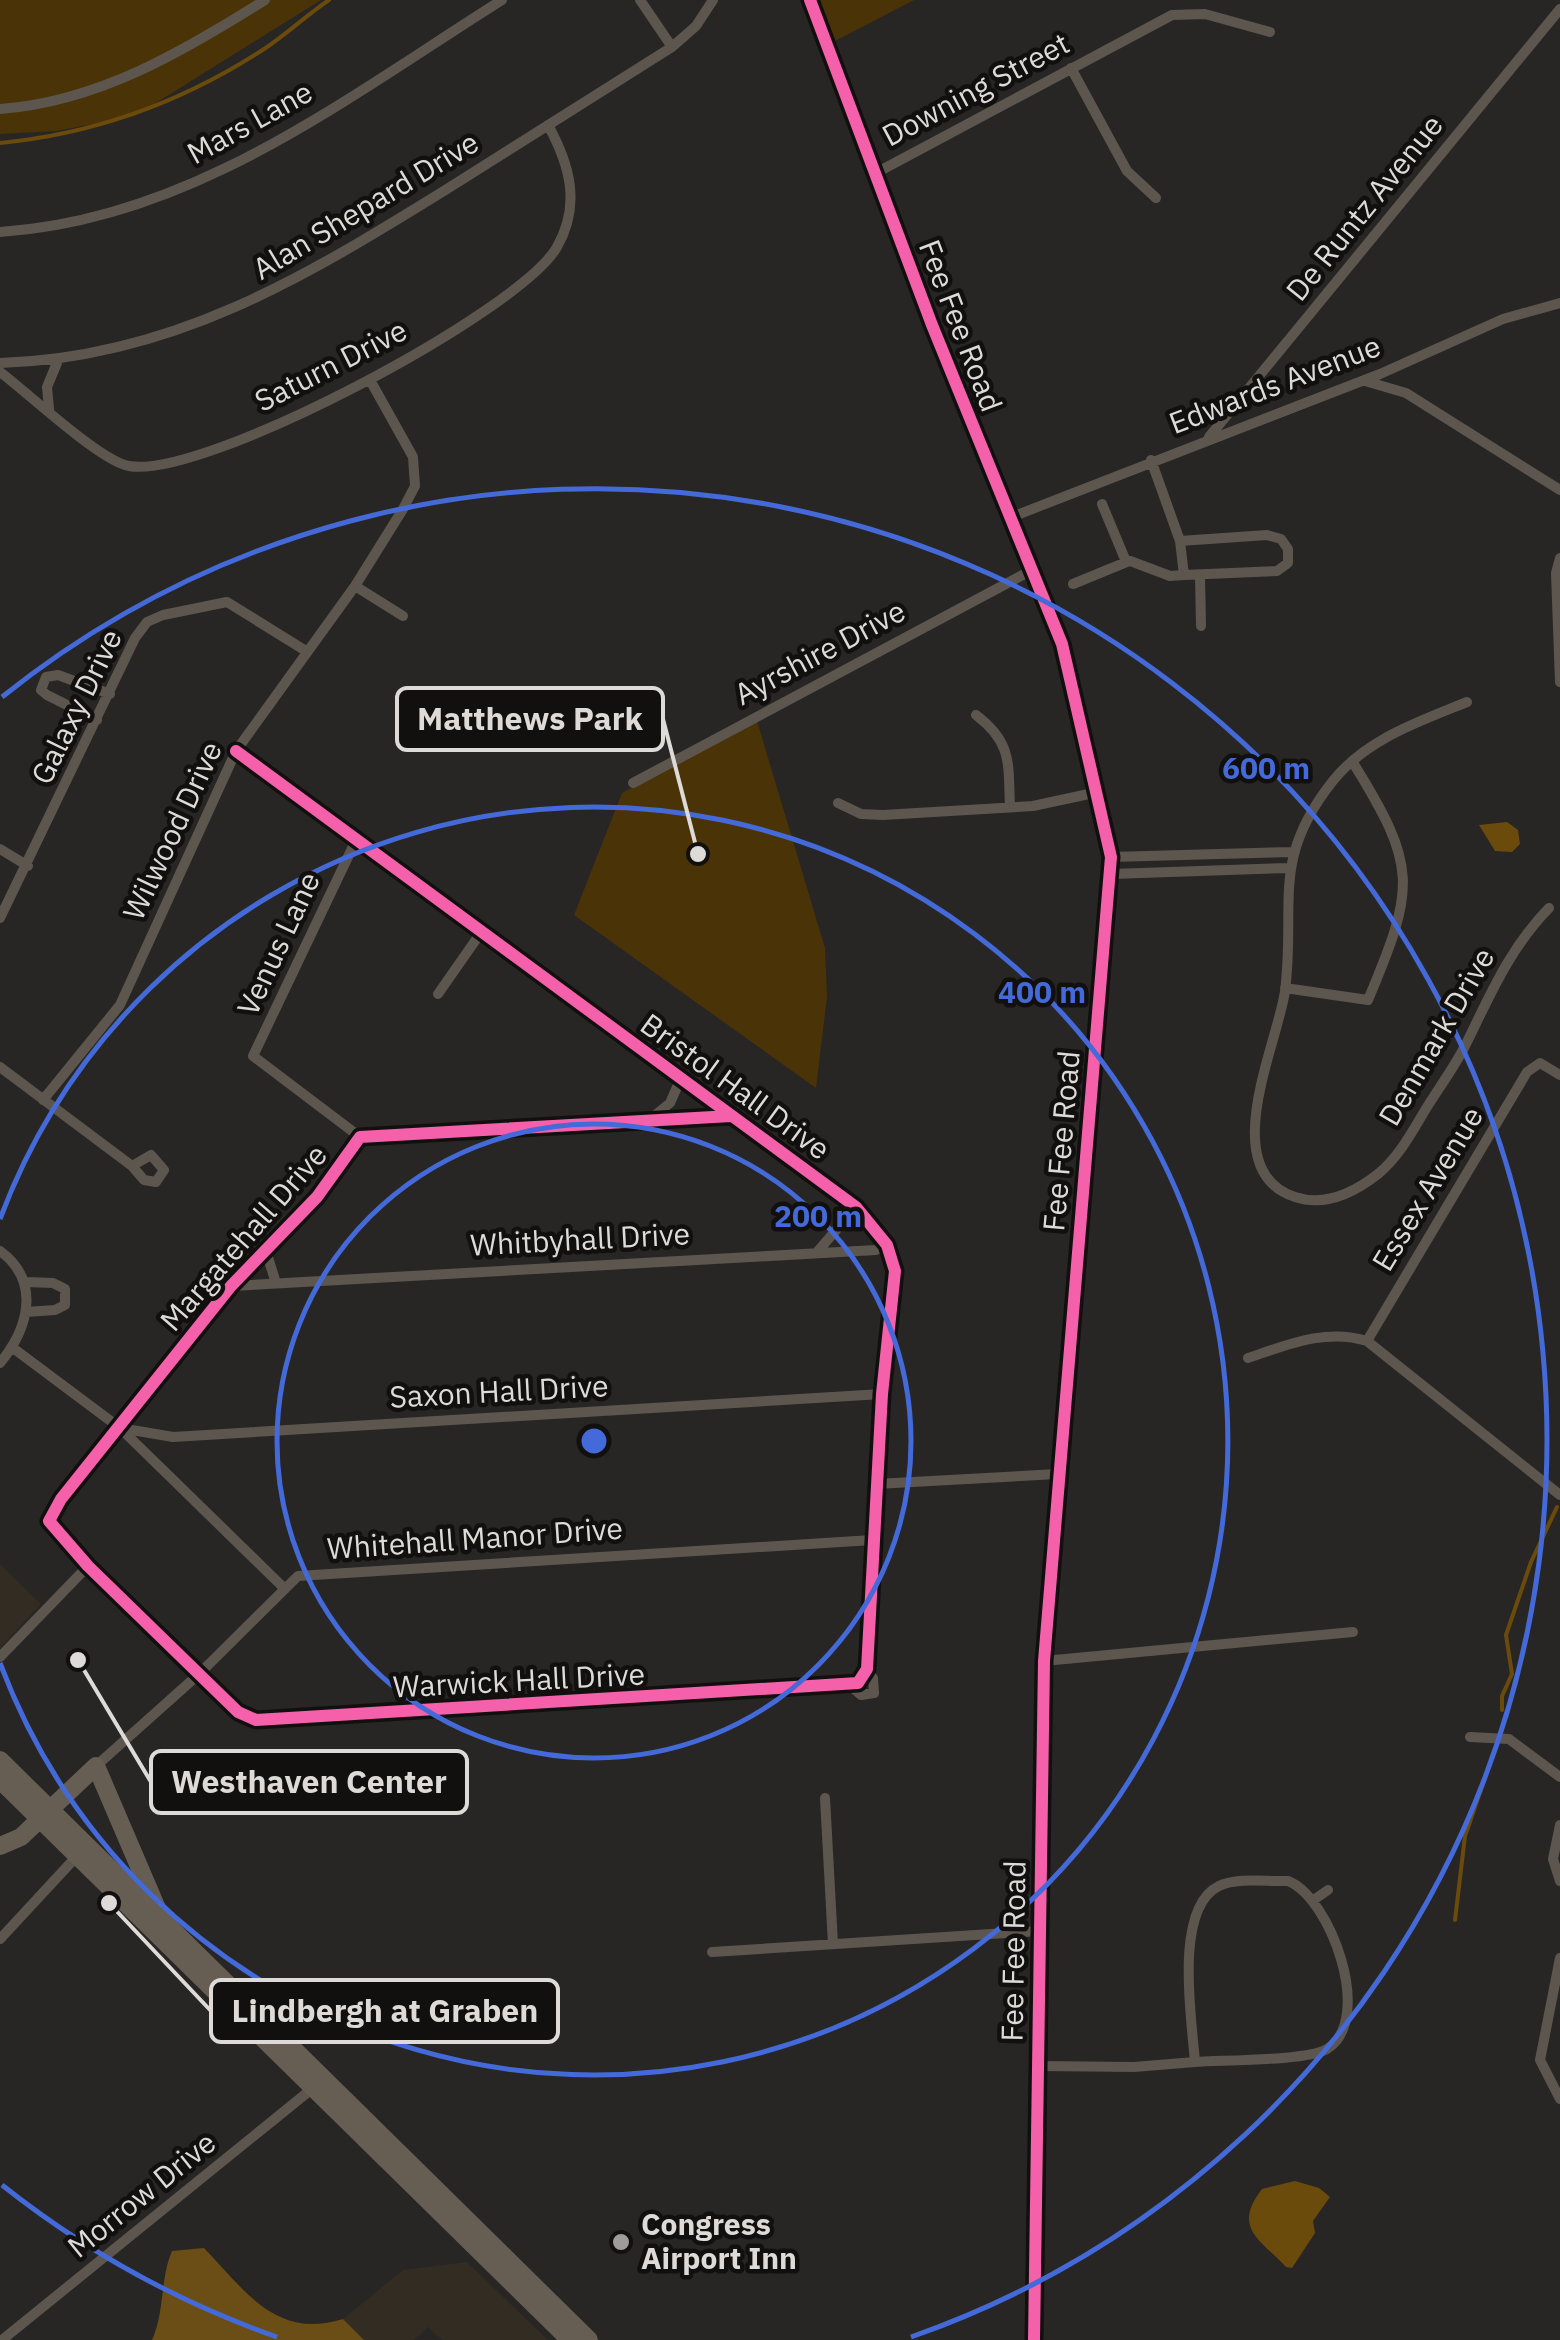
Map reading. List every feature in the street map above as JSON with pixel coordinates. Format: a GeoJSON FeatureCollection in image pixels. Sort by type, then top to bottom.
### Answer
{"type":"FeatureCollection","features":[{"type":"Feature","properties":{"kind":"highway"},"geometry":{"type":"LineString","coordinates":[[0,1760],[77,1856],[570,2340]]}},
{"type":"Feature","properties":{"kind":"highway"},"geometry":{"type":"LineString","coordinates":[[0,1846],[15,1841],[96,1766],[164,1922]]}},
{"type":"Feature","properties":{"kind":"highway"},"geometry":{"type":"LineString","coordinates":[[0,1780],[44,1814],[164,1922],[589,2340]]}},
{"type":"Feature","properties":{"kind":"street"},"geometry":{"type":"LineString","coordinates":[[0,109],[59,101],[144,70],[192,46],[266,0]]}},
{"type":"Feature","properties":{"kind":"street","name":"Mars Lane"},"geometry":{"type":"LineString","coordinates":[[0,232],[82,220],[191,186],[252,156],[502,0]]}},
{"type":"Feature","properties":{"kind":"street"},"geometry":{"type":"LineString","coordinates":[[640,0],[672,47]]}},
{"type":"Feature","properties":{"kind":"street","name":"Alan Shepard Drive"},"geometry":{"type":"LineString","coordinates":[[0,363],[58,358],[172,332],[265,296],[342,254],[672,47],[696,26],[712,0]]}},
{"type":"Feature","properties":{"kind":"street","name":"Fee Fee Road"},"geometry":{"type":"LineString","coordinates":[[810,0],[874,174],[1070,668],[1111,857],[1044,1661],[1034,2340]]}},
{"type":"Feature","properties":{"kind":"street","name":"De Runtz Avenue"},"geometry":{"type":"LineString","coordinates":[[1209,438],[1560,9]]}},
{"type":"Feature","properties":{"kind":"street","name":"Downing Street"},"geometry":{"type":"LineString","coordinates":[[874,174],[1158,20],[1180,13],[1205,14],[1270,32]]}},
{"type":"Feature","properties":{"kind":"street"},"geometry":{"type":"LineString","coordinates":[[1071,68],[1127,171],[1156,198]]}},
{"type":"Feature","properties":{"kind":"street","name":"Saturn Drive"},"geometry":{"type":"LineString","coordinates":[[0,372],[110,458],[139,467],[266,429],[370,380],[515,290],[548,262],[567,225],[572,198],[567,162],[548,125]]}},
{"type":"Feature","properties":{"kind":"street","name":"Edwards Avenue"},"geometry":{"type":"LineString","coordinates":[[1010,518],[1380,374],[1503,319],[1560,303]]}},
{"type":"Feature","properties":{"kind":"street"},"geometry":{"type":"LineString","coordinates":[[50,410],[46,392],[58,358]]}},
{"type":"Feature","properties":{"kind":"street","name":"Wilwood Drive"},"geometry":{"type":"LineString","coordinates":[[43,1100],[120,1006],[236,751],[355,586],[403,509],[416,477],[413,456],[370,380]]}},
{"type":"Feature","properties":{"kind":"street"},"geometry":{"type":"LineString","coordinates":[[1354,381],[1376,382],[1406,394],[1560,490]]}},
{"type":"Feature","properties":{"kind":"street"},"geometry":{"type":"LineString","coordinates":[[1151,460],[1180,540],[1184,576]]}},
{"type":"Feature","properties":{"kind":"street"},"geometry":{"type":"LineString","coordinates":[[1102,504],[1122,556],[1170,576],[1277,571],[1288,563],[1288,549],[1281,539],[1266,536],[1180,540]]}},
{"type":"Feature","properties":{"kind":"street"},"geometry":{"type":"LineString","coordinates":[[1560,558],[1556,574],[1560,682]]}},
{"type":"Feature","properties":{"kind":"street"},"geometry":{"type":"LineString","coordinates":[[1073,584],[1129,561]]}},
{"type":"Feature","properties":{"kind":"street","name":"Ayrshire Drive"},"geometry":{"type":"LineString","coordinates":[[633,783],[1032,570]]}},
{"type":"Feature","properties":{"kind":"street"},"geometry":{"type":"LineString","coordinates":[[1200,575],[1202,626]]}},
{"type":"Feature","properties":{"kind":"street"},"geometry":{"type":"LineString","coordinates":[[355,586],[403,616]]}},
{"type":"Feature","properties":{"kind":"street","name":"Galaxy Drive"},"geometry":{"type":"LineString","coordinates":[[0,918],[147,622],[227,602],[306,650]]}},
{"type":"Feature","properties":{"kind":"street"},"geometry":{"type":"LineString","coordinates":[[98,720],[46,695],[41,690],[43,683],[46,677],[58,675],[110,694]]}},
{"type":"Feature","properties":{"kind":"street"},"geometry":{"type":"LineString","coordinates":[[1352,761],[1396,836],[1404,900],[1399,928],[1368,1000],[1285,988],[1288,868],[1292,852],[1332,782],[1352,761],[1389,736],[1466,702]]}},
{"type":"Feature","properties":{"kind":"street"},"geometry":{"type":"LineString","coordinates":[[976,714],[1005,746],[1010,807]]}},
{"type":"Feature","properties":{"kind":"street","name":"Bristol Hall Drive"},"geometry":{"type":"LineString","coordinates":[[236,751],[856,1207],[887,1245]]}},
{"type":"Feature","properties":{"kind":"street"},"geometry":{"type":"LineString","coordinates":[[838,804],[870,815],[1010,807],[1098,792]]}},
{"type":"Feature","properties":{"kind":"street","name":"Venus Lane"},"geometry":{"type":"LineString","coordinates":[[357,838],[252,1056],[360,1137]]}},
{"type":"Feature","properties":{"kind":"street"},"geometry":{"type":"LineString","coordinates":[[0,849],[28,866]]}},
{"type":"Feature","properties":{"kind":"street"},"geometry":{"type":"LineString","coordinates":[[1111,857],[1292,852]]}},
{"type":"Feature","properties":{"kind":"street"},"geometry":{"type":"LineString","coordinates":[[1112,874],[1288,868]]}},
{"type":"Feature","properties":{"kind":"street","name":"Denmark Drive"},"geometry":{"type":"LineString","coordinates":[[1285,988],[1273,1047],[1256,1093],[1255,1134],[1269,1179],[1286,1194],[1306,1200],[1340,1196],[1361,1187],[1402,1148],[1466,1045],[1501,968],[1549,908]]}},
{"type":"Feature","properties":{"kind":"street"},"geometry":{"type":"LineString","coordinates":[[438,994],[482,931]]}},
{"type":"Feature","properties":{"kind":"street","name":"Essex Avenue"},"geometry":{"type":"LineString","coordinates":[[1367,1341],[1534,1064],[1540,1063],[1560,1076]]}},
{"type":"Feature","properties":{"kind":"street"},"geometry":{"type":"LineString","coordinates":[[0,1068],[121,1162],[132,1166]]}},
{"type":"Feature","properties":{"kind":"street"},"geometry":{"type":"LineString","coordinates":[[647,1121],[670,1103],[681,1078]]}},
{"type":"Feature","properties":{"kind":"street","name":"Margatehall Drive"},"geometry":{"type":"LineString","coordinates":[[49,1522],[61,1499],[231,1286],[316,1197],[360,1137],[730,1116]]}},
{"type":"Feature","properties":{"kind":"street"},"geometry":{"type":"LineString","coordinates":[[818,1251],[856,1207]]}},
{"type":"Feature","properties":{"kind":"street"},"geometry":{"type":"LineString","coordinates":[[866,1670],[873,1678],[874,1693],[861,1695],[855,1684],[866,1670],[882,1394],[895,1271],[887,1245]]}},
{"type":"Feature","properties":{"kind":"street","name":"Whitbyhall Drive"},"geometry":{"type":"LineString","coordinates":[[231,1286],[876,1250],[887,1245]]}},
{"type":"Feature","properties":{"kind":"street"},"geometry":{"type":"LineString","coordinates":[[265,1248],[276,1283]]}},
{"type":"Feature","properties":{"kind":"street"},"geometry":{"type":"LineString","coordinates":[[0,1251],[18,1264],[26,1282],[26,1312],[13,1348],[0,1363]]}},
{"type":"Feature","properties":{"kind":"street"},"geometry":{"type":"LineString","coordinates":[[26,1282],[53,1283],[65,1289],[68,1296],[65,1305],[55,1310],[26,1312]]}},
{"type":"Feature","properties":{"kind":"street"},"geometry":{"type":"LineString","coordinates":[[1248,1358],[1315,1337],[1338,1335],[1367,1341],[1560,1495]]}},
{"type":"Feature","properties":{"kind":"street"},"geometry":{"type":"LineString","coordinates":[[13,1348],[120,1428],[284,1589]]}},
{"type":"Feature","properties":{"kind":"street","name":"Saxon Hall Drive"},"geometry":{"type":"LineString","coordinates":[[120,1428],[155,1436],[192,1436],[882,1394]]}},
{"type":"Feature","properties":{"kind":"street"},"geometry":{"type":"LineString","coordinates":[[876,1484],[1057,1474]]}},
{"type":"Feature","properties":{"kind":"street","name":"Warwick Hall Drive"},"geometry":{"type":"LineString","coordinates":[[49,1522],[88,1566],[238,1712],[256,1720],[855,1684]]}},
{"type":"Feature","properties":{"kind":"street","name":"Whitehall Manor Drive"},"geometry":{"type":"LineString","coordinates":[[96,1766],[199,1674],[298,1576],[872,1540]]}},
{"type":"Feature","properties":{"kind":"street"},"geometry":{"type":"LineString","coordinates":[[0,1657],[88,1566]]}},
{"type":"Feature","properties":{"kind":"street"},"geometry":{"type":"LineString","coordinates":[[1044,1661],[1353,1632]]}},
{"type":"Feature","properties":{"kind":"street"},"geometry":{"type":"LineString","coordinates":[[1470,1737],[1509,1739],[1560,1777]]}},
{"type":"Feature","properties":{"kind":"street"},"geometry":{"type":"LineString","coordinates":[[825,1798],[832,1944]]}},
{"type":"Feature","properties":{"kind":"street"},"geometry":{"type":"LineString","coordinates":[[1560,1825],[1553,1859],[1560,1882]]}},
{"type":"Feature","properties":{"kind":"street"},"geometry":{"type":"LineString","coordinates":[[0,1939],[77,1856]]}},
{"type":"Feature","properties":{"kind":"street"},"geometry":{"type":"LineString","coordinates":[[1038,2066],[1134,2067],[1316,2054],[1336,2041],[1350,1990],[1315,1899],[1288,1881],[1230,1883],[1204,1899],[1194,1924],[1188,1960],[1194,2062]]}},
{"type":"Feature","properties":{"kind":"street"},"geometry":{"type":"LineString","coordinates":[[1315,1899],[1328,1890]]}},
{"type":"Feature","properties":{"kind":"street"},"geometry":{"type":"LineString","coordinates":[[712,1952],[1039,1931]]}},
{"type":"Feature","properties":{"kind":"street"},"geometry":{"type":"LineString","coordinates":[[1560,1958],[1540,2060],[1560,2099]]}},
{"type":"Feature","properties":{"kind":"street","name":"Morrow Drive"},"geometry":{"type":"LineString","coordinates":[[2,2340],[313,2088]]}},
{"type":"Feature","properties":{"kind":"shaded area"},"geometry":{"type":"Polygon","coordinates":[[[0,0],[321,0],[135,116],[56,131],[0,134],[0,0]]]}},
{"type":"Feature","properties":{"kind":"shaded area"},"geometry":{"type":"Polygon","coordinates":[[[820,0],[914,0],[835,41],[820,0]]]}},
{"type":"Feature","properties":{"kind":"shaded area"},"geometry":{"type":"Polygon","coordinates":[[[757,721],[825,948],[827,997],[816,1088],[574,915],[622,793],[757,721]]]}},
{"type":"Feature","properties":{"kind":"shaded area"},"geometry":{"type":"Polygon","coordinates":[[[1507,822],[1518,830],[1520,844],[1512,852],[1495,851],[1479,825],[1507,822]]]}},
{"type":"Feature","properties":{"kind":"shaded area"},"geometry":{"type":"Polygon","coordinates":[[[0,1564],[41,1604],[0,1648],[0,1564]]]}},
{"type":"Feature","properties":{"kind":"shaded area"},"geometry":{"type":"Polygon","coordinates":[[[1295,2181],[1319,2188],[1330,2197],[1313,2221],[1315,2233],[1292,2268],[1286,2267],[1253,2233],[1249,2214],[1262,2189],[1295,2181]]]}},
{"type":"Feature","properties":{"kind":"shaded area"},"geometry":{"type":"Polygon","coordinates":[[[204,2248],[264,2308],[299,2323],[343,2319],[364,2340],[152,2340],[172,2251],[204,2248]]]}},
{"type":"Feature","properties":{"kind":"shaded area"},"geometry":{"type":"Polygon","coordinates":[[[467,2262],[548,2340],[442,2340],[428,2327],[414,2340],[364,2340],[343,2319],[403,2270],[467,2262]]]}},
{"type":"Feature","properties":{"kind":"waterway"},"geometry":{"type":"LineString","coordinates":[[0,143],[69,132],[168,100],[261,51],[329,0]]}},
{"type":"Feature","properties":{"kind":"waterway"},"geometry":{"type":"LineString","coordinates":[[1502,1710],[1502,1696],[1512,1674],[1506,1635],[1531,1562],[1557,1507]]}},
{"type":"Feature","properties":{"kind":"waterway"},"geometry":{"type":"LineString","coordinates":[[1455,1920],[1465,1836],[1485,1778]]}},
{"type":"Feature","properties":{"kind":"cycle path"},"geometry":{"type":"LineString","coordinates":[[810,0],[932,325],[1062,644],[1111,857],[1044,1661],[1034,2340]]}},
{"type":"Feature","properties":{"kind":"cycle path"},"geometry":{"type":"LineString","coordinates":[[236,751],[856,1207],[887,1245],[895,1271],[882,1394],[867,1669],[858,1683],[256,1720],[238,1712],[88,1566],[49,1521],[61,1499],[231,1286],[317,1197],[360,1137],[731,1116]]}},
{"type":"Feature","properties":{"kind":"place","name":"Matthews Park"},"geometry":{"type":"Point","coordinates":[698,854]}},
{"type":"Feature","properties":{"kind":"place","name":"Westhaven Center"},"geometry":{"type":"Point","coordinates":[78,1660]}},
{"type":"Feature","properties":{"kind":"place","name":"Lindbergh at Graben"},"geometry":{"type":"Point","coordinates":[109,1903]}},
{"type":"Feature","properties":{"kind":"place","name":"Congress Airport Inn"},"geometry":{"type":"Point","coordinates":[621,2242]}}]}
